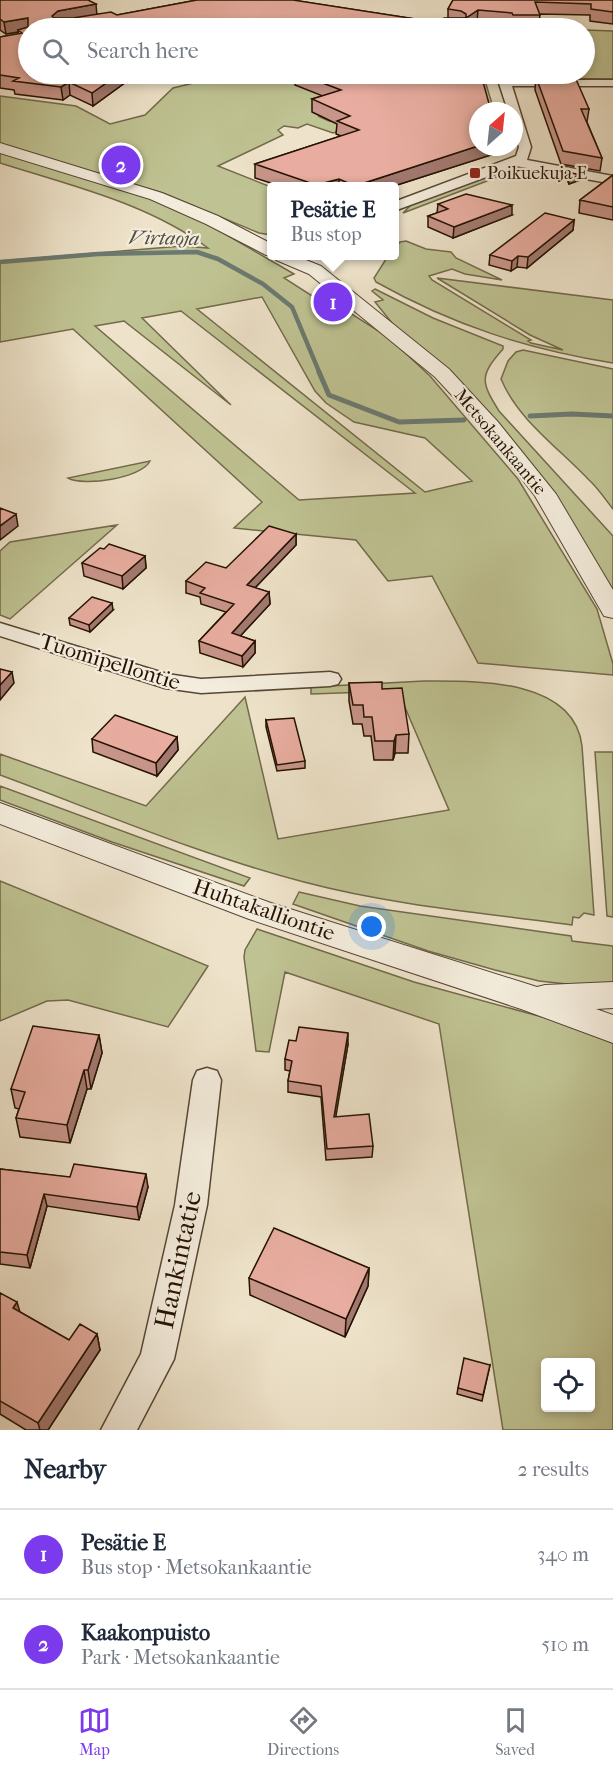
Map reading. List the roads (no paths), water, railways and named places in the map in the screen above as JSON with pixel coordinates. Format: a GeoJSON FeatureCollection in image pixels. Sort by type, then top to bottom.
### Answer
{"type":"FeatureCollection","features":[{"type":"Feature","properties":{"kind":"street"},"geometry":{"type":"LineString","coordinates":[[595,82],[613,83]]}},
{"type":"Feature","properties":{"kind":"street"},"geometry":{"type":"LineString","coordinates":[[399,206],[517,162],[524,155],[525,147],[505,84]]}},
{"type":"Feature","properties":{"kind":"street","name":"Metsokankaantie"},"geometry":{"type":"LineString","coordinates":[[0,148],[156,196],[212,220],[267,248]]}},
{"type":"Feature","properties":{"kind":"street"},"geometry":{"type":"LineString","coordinates":[[517,162],[613,180]]}},
{"type":"Feature","properties":{"kind":"street","name":"Metsokankaantie"},"geometry":{"type":"LineString","coordinates":[[283,260],[300,275],[353,302],[442,374],[491,426],[545,494],[613,610]]}},
{"type":"Feature","properties":{"kind":"street","name":"Tuomipellontie"},"geometry":{"type":"LineString","coordinates":[[0,628],[165,681],[184,685],[201,687],[330,679]]}},
{"type":"Feature","properties":{"kind":"street","name":"Huhtakalliontie"},"geometry":{"type":"LineString","coordinates":[[0,813],[260,911],[532,999],[613,1029]]}},
{"type":"Feature","properties":{"kind":"street"},"geometry":{"type":"LineString","coordinates":[[532,999],[613,995]]}},
{"type":"Feature","properties":{"kind":"street","name":"Hankintatie"},"geometry":{"type":"LineString","coordinates":[[118,1430],[157,1359],[191,1205],[207,1080]]}},
{"type":"Feature","properties":{"kind":"waterway","name":"Virtaoja"},"geometry":{"type":"LineString","coordinates":[[0,262],[98,254],[197,252],[218,259],[263,284],[292,307],[320,374]]}},
{"type":"Feature","properties":{"kind":"waterway","name":"Virtaoja"},"geometry":{"type":"LineString","coordinates":[[319,372],[329,395],[399,422],[464,420]]}},
{"type":"Feature","properties":{"kind":"waterway","name":"Virtaoja"},"geometry":{"type":"LineString","coordinates":[[530,416],[572,414],[613,416]]}},
{"type":"Feature","properties":{"kind":"place","name":"Kaakonpuisto"},"geometry":{"type":"Point","coordinates":[121,165]}},
{"type":"Feature","properties":{"kind":"place","name":"Poikuekuja E"},"geometry":{"type":"Point","coordinates":[475,173]}},
{"type":"Feature","properties":{"kind":"place","name":"Pesätie E"},"geometry":{"type":"Point","coordinates":[333,302]}}]}
